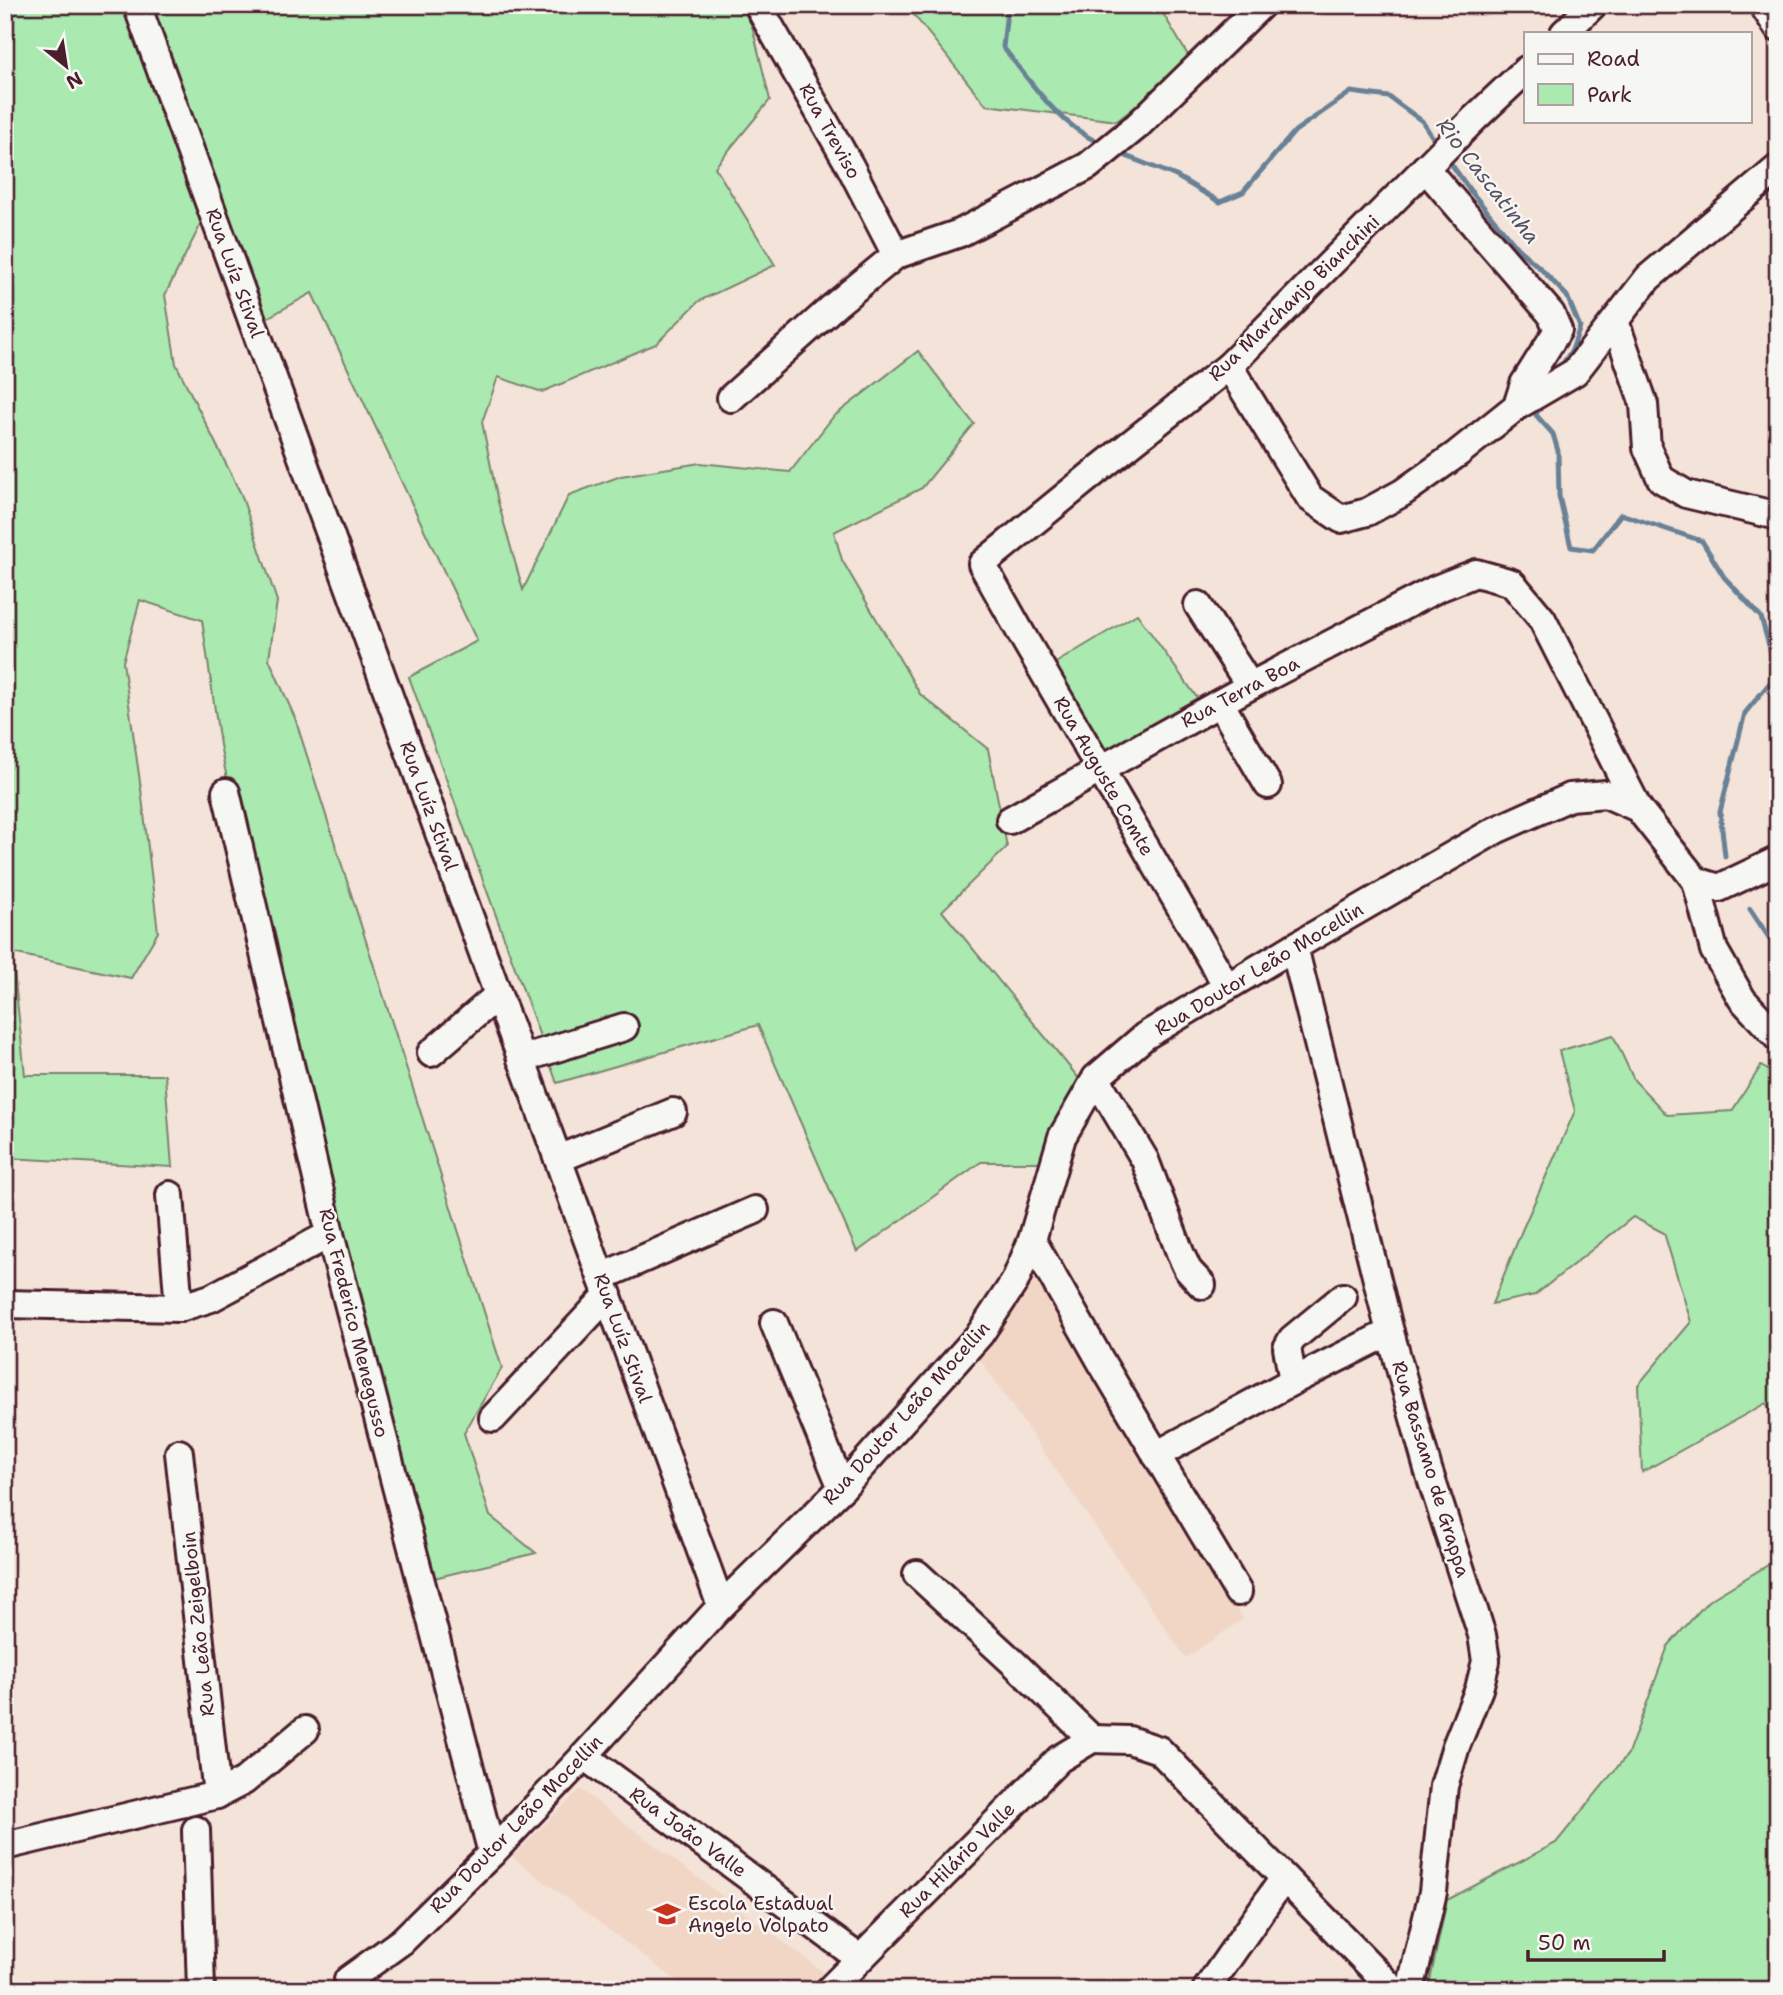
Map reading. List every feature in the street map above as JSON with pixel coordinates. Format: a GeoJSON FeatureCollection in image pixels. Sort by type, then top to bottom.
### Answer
{"type":"FeatureCollection","features":[{"type":"Feature","properties":{"kind":"street","name":"Rua Luíz Stival"},"geometry":{"type":"LineString","coordinates":[[137,5],[721,1606]]}},
{"type":"Feature","properties":{"kind":"street"},"geometry":{"type":"LineString","coordinates":[[731,397],[896,255],[960,233],[1088,166],[1137,126],[1261,5]]}},
{"type":"Feature","properties":{"kind":"street"},"geometry":{"type":"LineString","coordinates":[[1565,32],[1593,5]]}},
{"type":"Feature","properties":{"kind":"street"},"geometry":{"type":"LineString","coordinates":[[1763,5],[1778,27]]}},
{"type":"Feature","properties":{"kind":"street","name":"Rua Treviso"},"geometry":{"type":"LineString","coordinates":[[763,7],[896,255]]}},
{"type":"Feature","properties":{"kind":"street","name":"Rua Marchanjo Bianchini"},"geometry":{"type":"LineString","coordinates":[[982,564],[1229,366],[1524,72]]}},
{"type":"Feature","properties":{"kind":"street"},"geometry":{"type":"LineString","coordinates":[[1431,162],[1551,314],[1558,330],[1524,384],[1525,402]]}},
{"type":"Feature","properties":{"kind":"street"},"geometry":{"type":"LineString","coordinates":[[1229,366],[1310,498],[1341,519],[1367,512],[1402,493],[1525,402],[1575,372],[1648,278],[1778,167]]}},
{"type":"Feature","properties":{"kind":"street"},"geometry":{"type":"LineString","coordinates":[[1615,321],[1644,404],[1647,448],[1661,479],[1686,494],[1778,516]]}},
{"type":"Feature","properties":{"kind":"street","name":"Rua Auguste Comte"},"geometry":{"type":"LineString","coordinates":[[982,564],[1227,987]]}},
{"type":"Feature","properties":{"kind":"street","name":"Rua Terra Boa"},"geometry":{"type":"LineString","coordinates":[[1010,820],[1250,686],[1436,589],[1476,573],[1512,583],[1542,619],[1608,749]]}},
{"type":"Feature","properties":{"kind":"street"},"geometry":{"type":"LineString","coordinates":[[1198,605],[1250,686]]}},
{"type":"Feature","properties":{"kind":"street"},"geometry":{"type":"LineString","coordinates":[[1220,703],[1268,785]]}},
{"type":"Feature","properties":{"kind":"street"},"geometry":{"type":"LineString","coordinates":[[1570,797],[1588,785],[1600,770],[1608,749]]}},
{"type":"Feature","properties":{"kind":"street"},"geometry":{"type":"LineString","coordinates":[[1608,749],[1638,808]]}},
{"type":"Feature","properties":{"kind":"street","name":"Rua Frederico Menegusso"},"geometry":{"type":"LineString","coordinates":[[226,792],[330,1234],[492,1853]]}},
{"type":"Feature","properties":{"kind":"street","name":"Rua Doutor Leão Mocellin"},"geometry":{"type":"LineString","coordinates":[[354,1986],[492,1853],[721,1606],[842,1488],[980,1334],[1014,1281],[1032,1240],[1062,1137],[1096,1078],[1145,1036],[1496,830],[1570,797],[1606,793],[1638,808],[1696,881]]}},
{"type":"Feature","properties":{"kind":"street"},"geometry":{"type":"LineString","coordinates":[[1696,881],[1719,888],[1778,860]]}},
{"type":"Feature","properties":{"kind":"street"},"geometry":{"type":"LineString","coordinates":[[1696,881],[1714,950],[1742,999],[1778,1038]]}},
{"type":"Feature","properties":{"kind":"street","name":"Rua Bassamo de Grappa"},"geometry":{"type":"LineString","coordinates":[[1294,947],[1390,1332],[1428,1469],[1482,1634],[1486,1661],[1479,1689],[1456,1746],[1444,1786],[1433,1892],[1410,1990]]}},
{"type":"Feature","properties":{"kind":"street"},"geometry":{"type":"LineString","coordinates":[[431,1053],[498,995]]}},
{"type":"Feature","properties":{"kind":"street"},"geometry":{"type":"LineString","coordinates":[[522,1059],[624,1027]]}},
{"type":"Feature","properties":{"kind":"street"},"geometry":{"type":"LineString","coordinates":[[1096,1078],[1145,1160],[1181,1255],[1188,1270],[1202,1285]]}},
{"type":"Feature","properties":{"kind":"street"},"geometry":{"type":"LineString","coordinates":[[558,1159],[673,1112]]}},
{"type":"Feature","properties":{"kind":"street"},"geometry":{"type":"LineString","coordinates":[[170,1195],[179,1308]]}},
{"type":"Feature","properties":{"kind":"street"},"geometry":{"type":"LineString","coordinates":[[493,1418],[604,1286],[755,1210]]}},
{"type":"Feature","properties":{"kind":"street"},"geometry":{"type":"LineString","coordinates":[[5,1304],[179,1308],[211,1298],[330,1234]]}},
{"type":"Feature","properties":{"kind":"street"},"geometry":{"type":"LineString","coordinates":[[1032,1240],[1238,1592]]}},
{"type":"Feature","properties":{"kind":"street"},"geometry":{"type":"LineString","coordinates":[[1293,1381],[1287,1348],[1292,1339],[1343,1297]]}},
{"type":"Feature","properties":{"kind":"street"},"geometry":{"type":"LineString","coordinates":[[774,1323],[842,1488]]}},
{"type":"Feature","properties":{"kind":"street"},"geometry":{"type":"LineString","coordinates":[[1156,1455],[1390,1332]]}},
{"type":"Feature","properties":{"kind":"street","name":"Rua Leão Zeigelboin"},"geometry":{"type":"LineString","coordinates":[[179,1453],[217,1795]]}},
{"type":"Feature","properties":{"kind":"street"},"geometry":{"type":"LineString","coordinates":[[917,1574],[1092,1739],[1129,1740],[1158,1750],[1394,1990]]}},
{"type":"Feature","properties":{"kind":"street"},"geometry":{"type":"LineString","coordinates":[[5,1846],[217,1795],[244,1781],[305,1730]]}},
{"type":"Feature","properties":{"kind":"street","name":"Rua Hilário Valle"},"geometry":{"type":"LineString","coordinates":[[829,1990],[1059,1759],[1092,1739]]}},
{"type":"Feature","properties":{"kind":"street","name":"Rua João Valle"},"geometry":{"type":"LineString","coordinates":[[584,1756],[859,1958]]}},
{"type":"Feature","properties":{"kind":"street"},"geometry":{"type":"LineString","coordinates":[[196,1830],[201,1990]]}},
{"type":"Feature","properties":{"kind":"street"},"geometry":{"type":"LineString","coordinates":[[1206,1990],[1284,1878]]}},
{"type":"Feature","properties":{"kind":"shaded area"},"geometry":{"type":"Polygon","coordinates":[[[1031,1271],[1155,1470],[1243,1619],[1186,1658],[974,1351],[1031,1271]]]}},
{"type":"Feature","properties":{"kind":"shaded area","name":"Escola Estadual Angelo Volpato"},"geometry":{"type":"Polygon","coordinates":[[[580,1789],[823,1972],[806,1990],[689,1990],[512,1857],[580,1789]]]}},
{"type":"Feature","properties":{"kind":"green space"},"geometry":{"type":"Polygon","coordinates":[[[5,5],[747,5],[770,100],[715,167],[775,265],[699,301],[656,344],[542,392],[498,377],[482,422],[498,502],[523,590],[569,495],[621,476],[700,463],[790,472],[833,417],[918,351],[974,424],[922,488],[834,532],[842,560],[920,694],[988,749],[1007,847],[942,911],[1081,1081],[1040,1162],[981,1162],[857,1252],[758,1025],[557,1083],[409,677],[477,641],[312,293],[267,318],[207,212],[165,295],[176,364],[241,494],[277,601],[269,659],[295,718],[502,1368],[464,1433],[490,1516],[536,1553],[430,1579],[250,888],[220,745],[202,620],[140,600],[123,662],[158,932],[131,978],[12,953],[25,1075],[165,1075],[172,1167],[8,1158],[5,1155],[5,5]]]}},
{"type":"Feature","properties":{"kind":"green space"},"geometry":{"type":"Polygon","coordinates":[[[906,5],[1158,5],[1192,62],[1117,121],[986,105],[906,5]]]}},
{"type":"Feature","properties":{"kind":"green space"},"geometry":{"type":"Polygon","coordinates":[[[1137,614],[1198,699],[1100,755],[1049,667],[1137,614]]]}},
{"type":"Feature","properties":{"kind":"green space"},"geometry":{"type":"Polygon","coordinates":[[[1613,1035],[1634,1080],[1667,1115],[1732,1111],[1761,1066],[1778,1076],[1778,1424],[1766,1403],[1642,1472],[1638,1385],[1691,1322],[1664,1233],[1633,1217],[1535,1295],[1492,1304],[1575,1111],[1559,1051],[1613,1035]]]}},
{"type":"Feature","properties":{"kind":"green space"},"geometry":{"type":"Polygon","coordinates":[[[1778,1559],[1778,1990],[1428,1990],[1447,1900],[1556,1843],[1628,1754],[1668,1646],[1708,1601],[1778,1559]]]}},
{"type":"Feature","properties":{"kind":"waterway","name":"Rio Cascatinha"},"geometry":{"type":"LineString","coordinates":[[1024,5],[1007,11],[1003,47],[1058,114],[1101,144]]}},
{"type":"Feature","properties":{"kind":"waterway","name":"Rio Cascatinha"},"geometry":{"type":"LineString","coordinates":[[1116,152],[1176,176],[1220,202],[1243,192],[1295,131],[1351,92],[1389,97],[1422,121],[1437,144]]}},
{"type":"Feature","properties":{"kind":"waterway","name":"Rio Cascatinha"},"geometry":{"type":"LineString","coordinates":[[1447,158],[1518,249],[1567,296],[1580,327],[1572,350],[1560,368]]}},
{"type":"Feature","properties":{"kind":"waterway","name":"Rio Cascatinha"},"geometry":{"type":"LineString","coordinates":[[1542,401],[1536,415],[1553,434],[1558,451],[1559,496],[1571,547],[1593,550],[1621,514],[1702,541],[1724,577],[1761,617],[1777,674],[1745,713],[1720,812],[1725,856]]}},
{"type":"Feature","properties":{"kind":"waterway","name":"Rio Cascatinha"},"geometry":{"type":"LineString","coordinates":[[1750,909],[1778,951]]}},
{"type":"Feature","properties":{"kind":"place","name":"Escola Estadual Angelo Volpato"},"geometry":{"type":"Point","coordinates":[667,1914]}}]}
